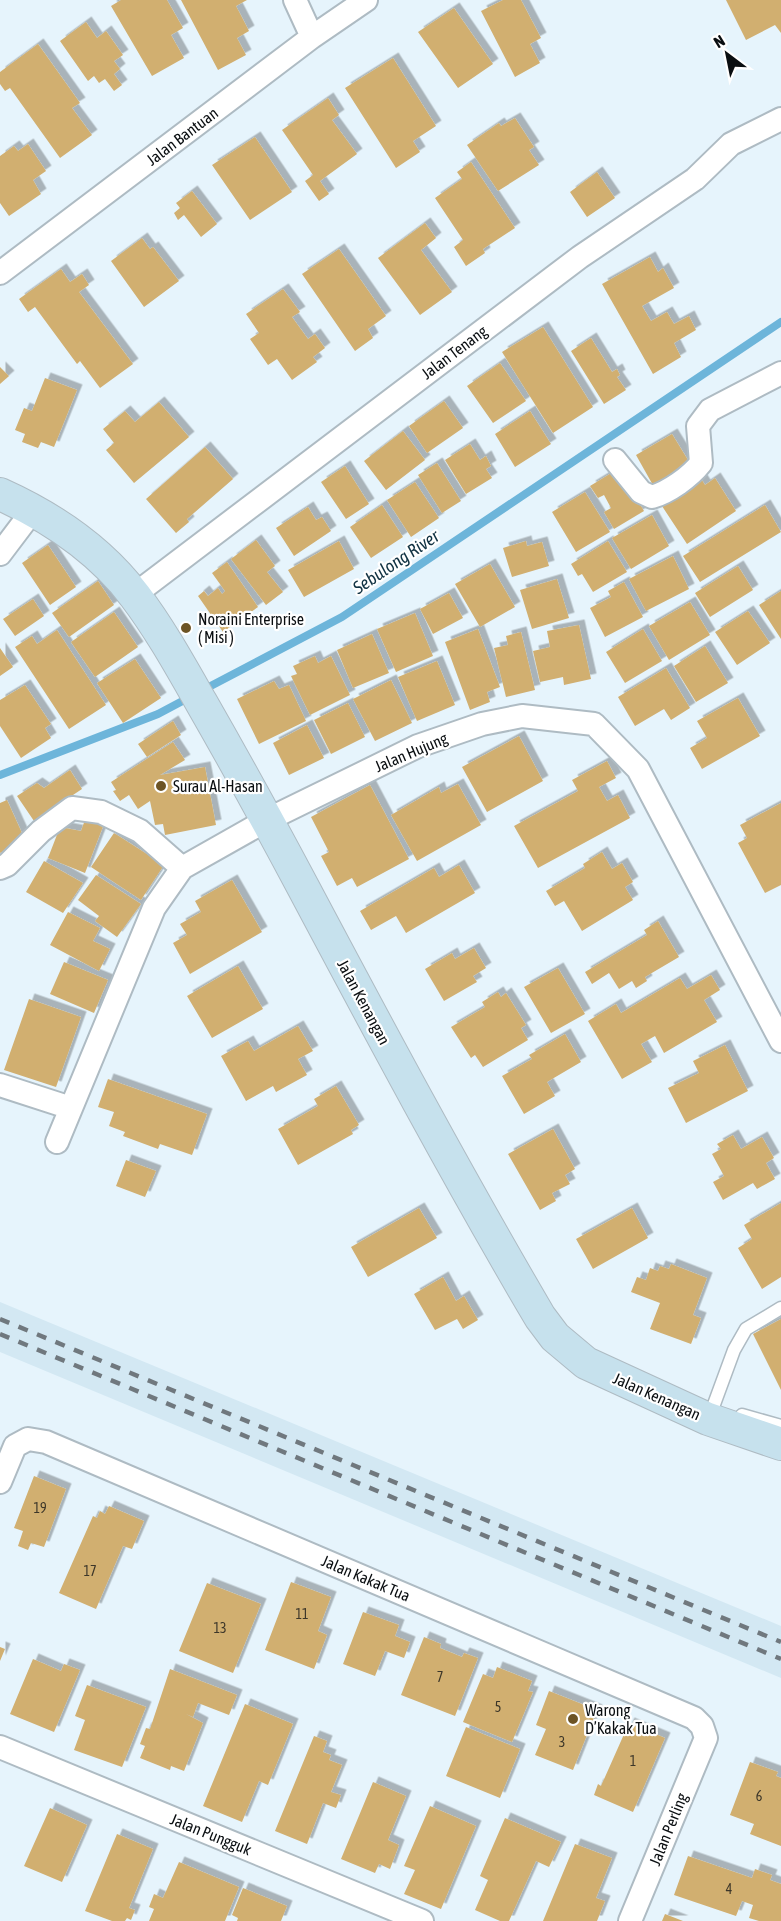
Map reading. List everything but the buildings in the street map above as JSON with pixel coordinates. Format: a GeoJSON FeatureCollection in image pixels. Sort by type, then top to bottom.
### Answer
{"type":"FeatureCollection","features":[{"type":"Feature","properties":{"kind":"street"},"geometry":{"type":"LineString","coordinates":[[294,0],[312,37]]}},
{"type":"Feature","properties":{"kind":"street","name":"Jalan Bantuan"},"geometry":{"type":"LineString","coordinates":[[0,273],[312,37],[366,0]]}},
{"type":"Feature","properties":{"kind":"street","name":"Jalan Tenang"},"geometry":{"type":"LineString","coordinates":[[134,595],[580,257],[695,179],[731,144],[781,119]]}},
{"type":"Feature","properties":{"kind":"street"},"geometry":{"type":"LineString","coordinates":[[615,460],[641,492],[652,497],[660,495],[694,472],[701,463],[698,426],[710,410],[781,373]]}},
{"type":"Feature","properties":{"kind":"street","name":"Jalan Kenangan"},"geometry":{"type":"LineString","coordinates":[[0,494],[34,509],[98,558],[134,595],[208,714],[429,1125],[540,1317],[555,1337],[586,1363],[781,1444]]}},
{"type":"Feature","properties":{"kind":"street"},"geometry":{"type":"LineString","coordinates":[[0,554],[34,509]]}},
{"type":"Feature","properties":{"kind":"street","name":"Jalan Hujung"},"geometry":{"type":"LineString","coordinates":[[57,1142],[154,908],[182,868],[267,820],[417,746],[482,724],[522,716],[594,724],[614,741],[638,769],[781,1041]]}},
{"type":"Feature","properties":{"kind":"street"},"geometry":{"type":"LineString","coordinates":[[0,868],[7,865],[56,818],[72,808],[101,812],[140,831],[182,868]]}},
{"type":"Feature","properties":{"kind":"street"},"geometry":{"type":"LineString","coordinates":[[0,1085],[71,1108]]}},
{"type":"Feature","properties":{"kind":"street","name":"Jalan Kakak Tua"},"geometry":{"type":"LineString","coordinates":[[0,1482],[15,1446],[28,1439],[46,1442],[694,1718],[702,1726],[706,1738]]}},
{"type":"Feature","properties":{"kind":"street","name":"Jalan Perling"},"geometry":{"type":"LineString","coordinates":[[630,1921],[706,1738]]}},
{"type":"Feature","properties":{"kind":"street","name":"Jalan Pungguk"},"geometry":{"type":"LineString","coordinates":[[0,1747],[422,1921]]}},
{"type":"Feature","properties":{"kind":"lane"},"geometry":{"type":"LineString","coordinates":[[781,1308],[746,1329],[735,1350],[711,1413],[781,1426]]}},
{"type":"Feature","properties":{"kind":"shaded area"},"geometry":{"type":"Polygon","coordinates":[[[0,1302],[781,1626],[781,1678],[0,1352],[0,1302]]]}},
{"type":"Feature","properties":{"kind":"waterway","name":"Sebulong River"},"geometry":{"type":"LineString","coordinates":[[203,690],[342,617],[781,322]]}},
{"type":"Feature","properties":{"kind":"waterway","name":"Sebulong River"},"geometry":{"type":"LineString","coordinates":[[0,775],[158,714],[190,697]]}},
{"type":"Feature","properties":{"kind":"railway"},"geometry":{"type":"LineString","coordinates":[[0,1319],[781,1642]]}},
{"type":"Feature","properties":{"kind":"railway"},"geometry":{"type":"LineString","coordinates":[[0,1334],[781,1659]]}},
{"type":"Feature","properties":{"kind":"place","name":"Noraini Enterprise ( Misi )"},"geometry":{"type":"Point","coordinates":[186,628]}},
{"type":"Feature","properties":{"kind":"place","name":"Surau Al-Hasan"},"geometry":{"type":"Point","coordinates":[161,786]}},
{"type":"Feature","properties":{"kind":"place","name":"Warong D’Kakak Tua"},"geometry":{"type":"Point","coordinates":[573,1719]}}]}
